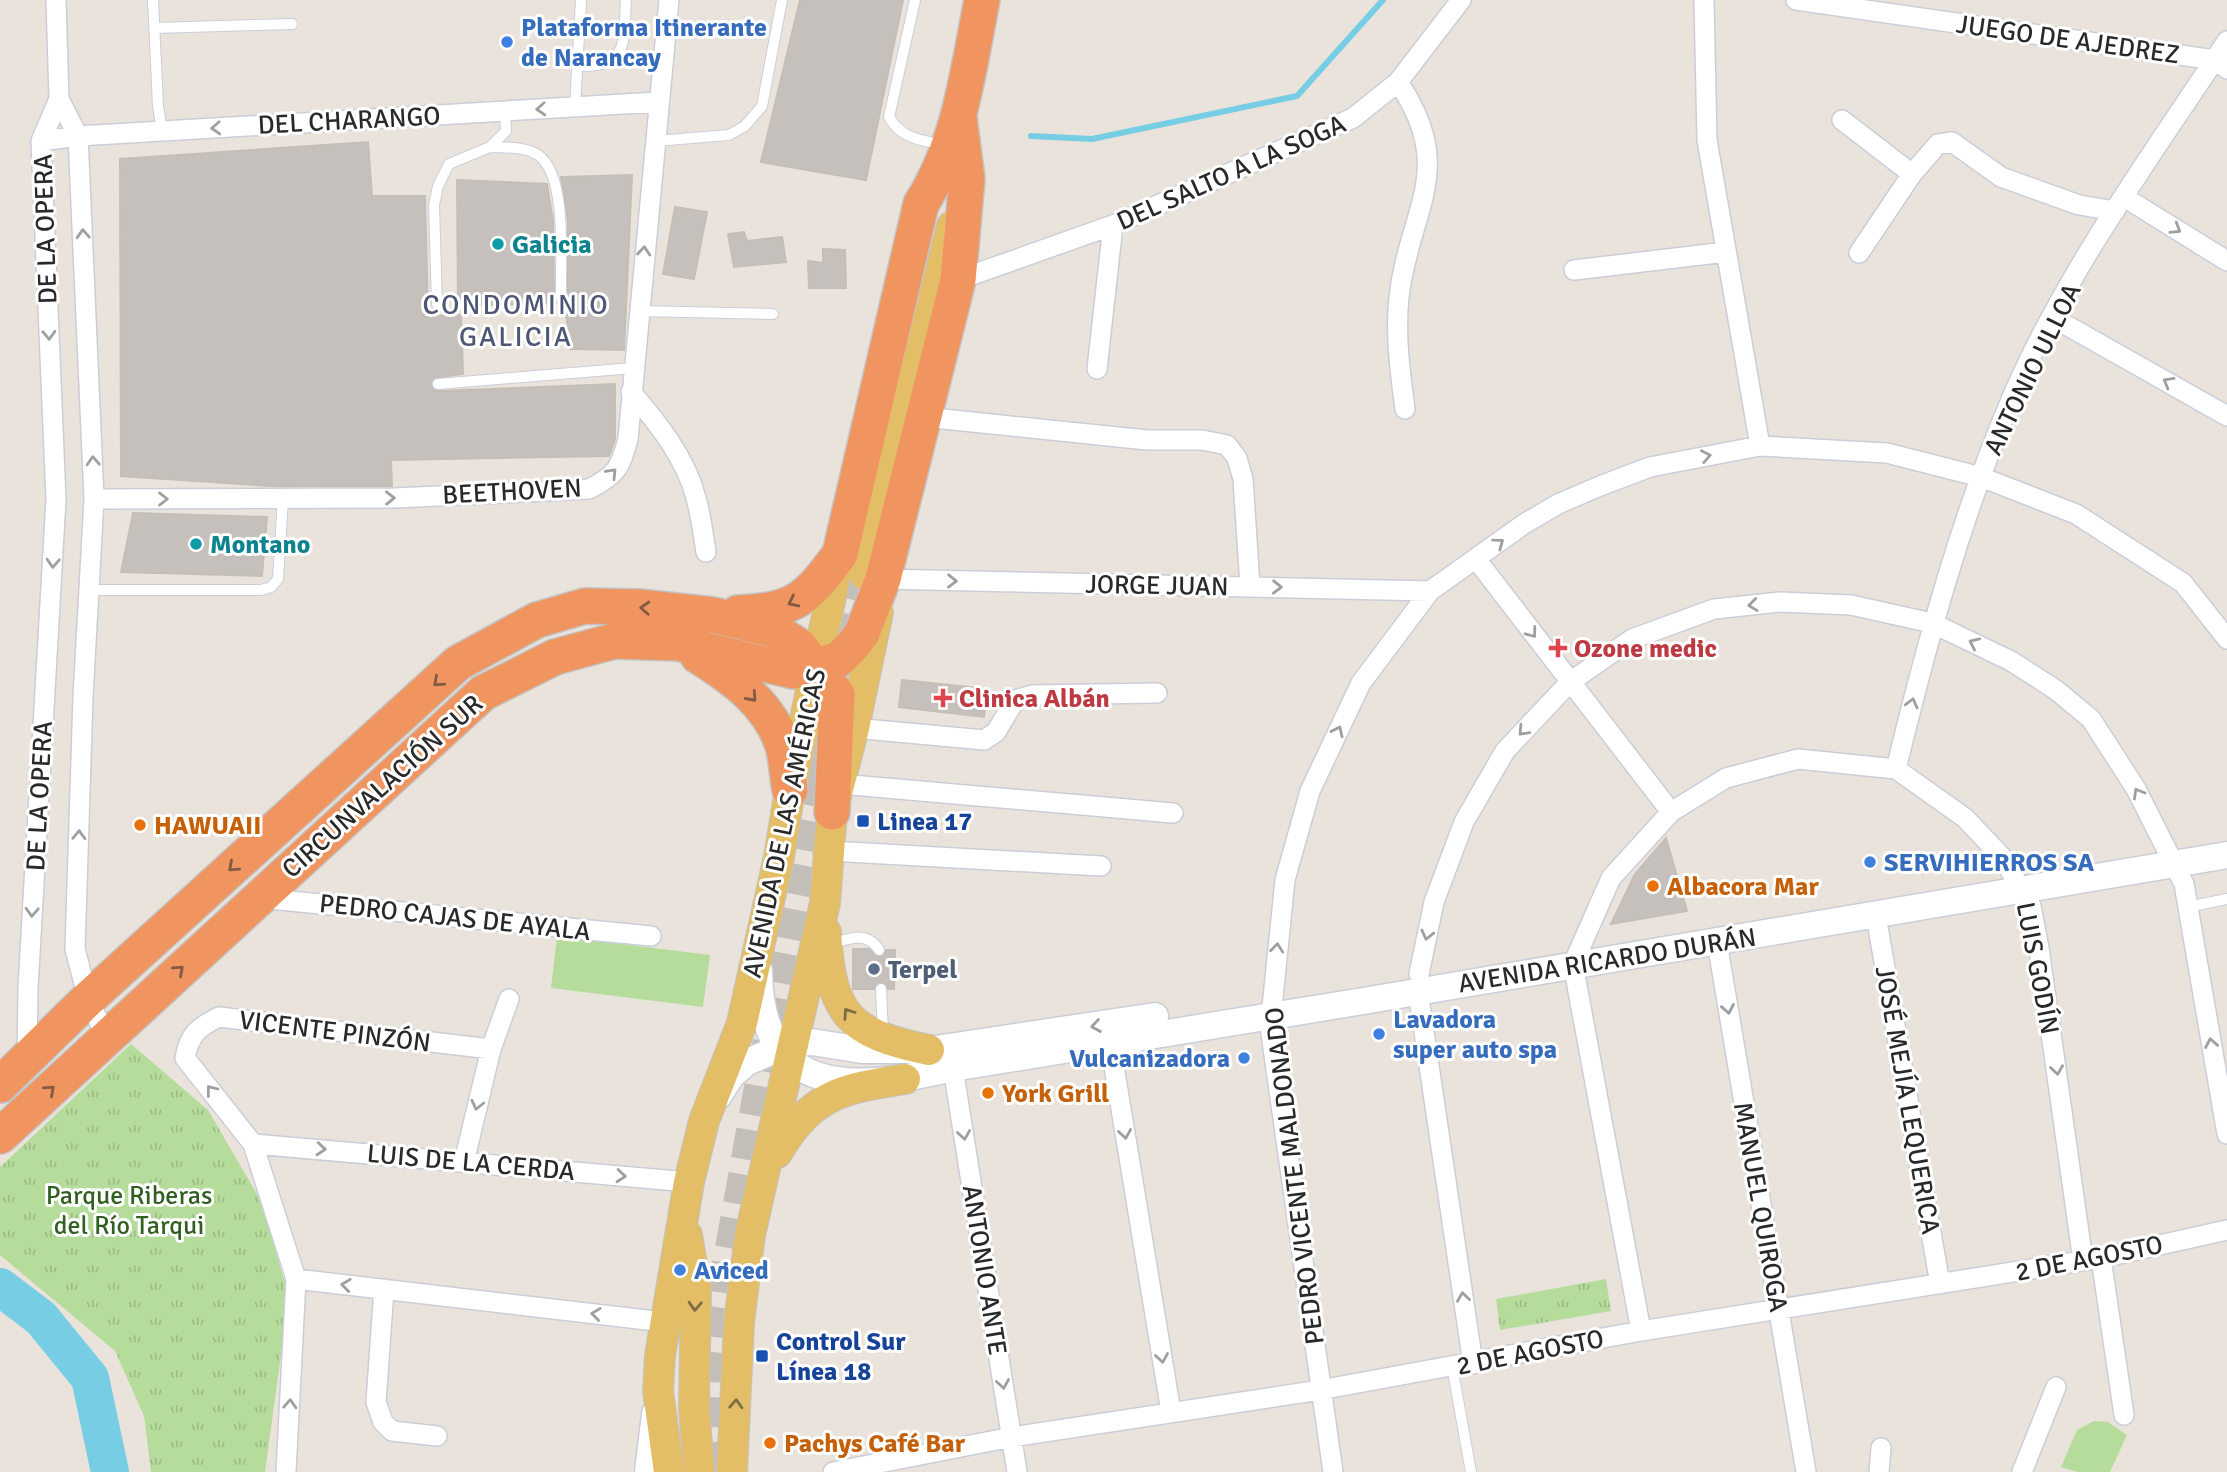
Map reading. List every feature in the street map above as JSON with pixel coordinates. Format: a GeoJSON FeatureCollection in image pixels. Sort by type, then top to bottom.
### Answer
{"type":"FeatureCollection","features":[{"type":"Feature","properties":{"kind":"highway","name":"AVENIDA DE LAS AMÉRICAS"},"geometry":{"type":"LineString","coordinates":[[861,571],[924,417],[958,279],[952,179],[954,132],[982,0]]}},
{"type":"Feature","properties":{"kind":"highway","name":"AVENIDA DE LAS AMÉRICAS"},"geometry":{"type":"LineString","coordinates":[[861,571],[921,204],[952,179]]}},
{"type":"Feature","properties":{"kind":"highway","name":"CIRCUNVALACIÓN SUR"},"geometry":{"type":"LineString","coordinates":[[0,1136],[483,693],[555,657],[614,641],[678,643],[790,671],[838,660],[862,633],[861,571]]}},
{"type":"Feature","properties":{"kind":"highway"},"geometry":{"type":"LineString","coordinates":[[713,615],[767,611],[793,604],[813,590],[861,571]]}},
{"type":"Feature","properties":{"kind":"highway","name":"CIRCUNVALACIÓN SUR"},"geometry":{"type":"LineString","coordinates":[[0,1085],[88,999],[458,663],[537,620],[585,606],[639,607],[713,615]]}},
{"type":"Feature","properties":{"kind":"highway"},"geometry":{"type":"LineString","coordinates":[[713,615],[774,630],[799,646],[837,695],[836,798]]}},
{"type":"Feature","properties":{"kind":"highway"},"geometry":{"type":"LineString","coordinates":[[678,643],[736,680],[771,719],[783,746],[790,790]]}},
{"type":"Feature","properties":{"kind":"main road","name":"AVENIDA DE LAS AMÉRICAS"},"geometry":{"type":"LineString","coordinates":[[669,1472],[658,1391],[664,1322],[689,1182],[704,1121],[742,1023],[779,857],[816,667],[861,571]]}},
{"type":"Feature","properties":{"kind":"main road","name":"AVENIDA DE LAS AMÉRICAS"},"geometry":{"type":"LineString","coordinates":[[732,1472],[740,1322],[750,1235],[766,1171],[787,1050],[825,903],[836,798],[854,728],[861,571]]}},
{"type":"Feature","properties":{"kind":"main road"},"geometry":{"type":"LineString","coordinates":[[825,903],[827,945],[835,995],[855,1023],[884,1041],[929,1050]]}},
{"type":"Feature","properties":{"kind":"main road"},"geometry":{"type":"LineString","coordinates":[[766,1171],[794,1124],[830,1097],[851,1087],[905,1079]]}},
{"type":"Feature","properties":{"kind":"main road"},"geometry":{"type":"LineString","coordinates":[[683,1214],[696,1289],[694,1409],[699,1468]]}},
{"type":"Feature","properties":{"kind":"street"},"geometry":{"type":"LineString","coordinates":[[56,0],[59,99]]}},
{"type":"Feature","properties":{"kind":"street","name":"BEETHOVEN"},"geometry":{"type":"LineString","coordinates":[[94,499],[394,498],[589,489],[611,478],[621,463],[628,439],[669,0]]}},
{"type":"Feature","properties":{"kind":"street","name":"DEL SALTO A LA SOGA"},"geometry":{"type":"LineString","coordinates":[[958,279],[1112,225],[1353,118],[1398,82],[1461,0]]}},
{"type":"Feature","properties":{"kind":"street"},"geometry":{"type":"LineString","coordinates":[[1704,0],[1707,141],[1760,446]]}},
{"type":"Feature","properties":{"kind":"street","name":"JUEGO DE AJEDREZ"},"geometry":{"type":"LineString","coordinates":[[1796,0],[1910,8],[2221,64]]}},
{"type":"Feature","properties":{"kind":"street","name":"ANTONIO ULLOA"},"geometry":{"type":"LineString","coordinates":[[1896,769],[1932,623],[1981,477],[2014,394],[2052,317],[2120,204],[2221,64],[2227,41]]}},
{"type":"Feature","properties":{"kind":"street"},"geometry":{"type":"LineString","coordinates":[[1398,82],[1417,109],[1426,145],[1429,175],[1399,295],[1396,351],[1405,408]]}},
{"type":"Feature","properties":{"kind":"street","name":"DE LA OPERA"},"geometry":{"type":"LineString","coordinates":[[59,99],[78,136],[94,499],[74,907],[75,949],[88,999],[107,1038]]}},
{"type":"Feature","properties":{"kind":"street","name":"DE LA OPERA"},"geometry":{"type":"LineString","coordinates":[[27,1059],[28,988],[56,499],[41,141],[59,99]]}},
{"type":"Feature","properties":{"kind":"street","name":"DEL CHARANGO"},"geometry":{"type":"LineString","coordinates":[[41,141],[78,136],[658,102]]}},
{"type":"Feature","properties":{"kind":"street"},"geometry":{"type":"LineString","coordinates":[[1842,120],[1912,174]]}},
{"type":"Feature","properties":{"kind":"street"},"geometry":{"type":"LineString","coordinates":[[1859,253],[1912,174],[1938,144],[1952,142],[2001,177],[2079,205],[2120,204],[2227,261]]}},
{"type":"Feature","properties":{"kind":"street"},"geometry":{"type":"LineString","coordinates":[[1097,369],[1112,225]]}},
{"type":"Feature","properties":{"kind":"street"},"geometry":{"type":"LineString","coordinates":[[1574,270],[1726,252]]}},
{"type":"Feature","properties":{"kind":"street"},"geometry":{"type":"LineString","coordinates":[[2052,317],[2227,416]]}},
{"type":"Feature","properties":{"kind":"street"},"geometry":{"type":"LineString","coordinates":[[631,391],[653,417],[678,457],[696,496],[706,552]]}},
{"type":"Feature","properties":{"kind":"street"},"geometry":{"type":"LineString","coordinates":[[924,417],[1147,440],[1202,440],[1227,445],[1237,458],[1243,479],[1250,586]]}},
{"type":"Feature","properties":{"kind":"street","name":"PEDRO VICENTE MALDONADO"},"geometry":{"type":"LineString","coordinates":[[1334,1472],[1320,1390],[1271,1007],[1285,880],[1310,791],[1361,683],[1430,591],[1558,504],[1650,467],[1760,446],[1887,453],[1981,477],[2076,514],[2183,583],[2227,639]]}},
{"type":"Feature","properties":{"kind":"street"},"geometry":{"type":"LineString","coordinates":[[1476,559],[1671,812]]}},
{"type":"Feature","properties":{"kind":"street","name":"JORGE JUAN"},"geometry":{"type":"LineString","coordinates":[[861,571],[1430,591]]}},
{"type":"Feature","properties":{"kind":"street"},"geometry":{"type":"LineString","coordinates":[[1473,1364],[1418,982],[1434,902],[1464,822],[1505,751],[1570,682],[1632,639],[1714,609],[1780,602],[1851,605],[1932,623],[2011,660],[2056,690],[2091,719],[2136,789],[2173,858],[2188,907],[2227,1134]]}},
{"type":"Feature","properties":{"kind":"street"},"geometry":{"type":"LineString","coordinates":[[854,728],[984,740],[996,732],[1015,700],[1031,695],[1157,693]]}},
{"type":"Feature","properties":{"kind":"street","name":"LUIS GODÍN"},"geometry":{"type":"LineString","coordinates":[[1577,955],[1611,878],[1671,812],[1726,778],[1798,759],[1896,769],[1965,818],[1993,846],[2023,892],[2124,1415]]}},
{"type":"Feature","properties":{"kind":"street"},"geometry":{"type":"LineString","coordinates":[[836,798],[1173,813]]}},
{"type":"Feature","properties":{"kind":"street","name":"AVENIDA RICARDO DURÁN"},"geometry":{"type":"LineString","coordinates":[[1577,955],[1717,942],[2023,892],[2173,858],[2227,842]]}},
{"type":"Feature","properties":{"kind":"street"},"geometry":{"type":"LineString","coordinates":[[830,851],[1101,866]]}},
{"type":"Feature","properties":{"kind":"street","name":"AVENIDA RICARDO DURÁN"},"geometry":{"type":"LineString","coordinates":[[2173,858],[2227,855]]}},
{"type":"Feature","properties":{"kind":"street","name":"AVENIDA RICARDO DURÁN"},"geometry":{"type":"LineString","coordinates":[[1271,1007],[1110,1042],[953,1068],[905,1079],[836,1081],[810,1074],[787,1050],[812,1042],[862,1050],[968,1047],[1271,1007],[1577,955],[2023,892]]}},
{"type":"Feature","properties":{"kind":"street","name":"PEDRO CAJAS DE AYALA"},"geometry":{"type":"LineString","coordinates":[[259,898],[651,936]]}},
{"type":"Feature","properties":{"kind":"street","name":"JOSÉ MEJÍA LEQUERICA"},"geometry":{"type":"LineString","coordinates":[[1877,916],[1940,1284]]}},
{"type":"Feature","properties":{"kind":"street"},"geometry":{"type":"LineString","coordinates":[[704,1121],[731,1076],[747,1062],[787,1050],[761,1008],[759,973],[763,931]]}},
{"type":"Feature","properties":{"kind":"street","name":"MANUEL QUIROGA"},"geometry":{"type":"LineString","coordinates":[[1717,942],[1806,1472]]}},
{"type":"Feature","properties":{"kind":"street"},"geometry":{"type":"LineString","coordinates":[[1577,955],[1641,1331]]}},
{"type":"Feature","properties":{"kind":"street"},"geometry":{"type":"LineString","coordinates":[[464,1162],[491,1049],[509,999]]}},
{"type":"Feature","properties":{"kind":"street","name":"VICENTE PINZÓN"},"geometry":{"type":"LineString","coordinates":[[286,1472],[296,1279],[253,1144],[186,1058],[188,1040],[201,1025],[219,1017],[491,1049]]}},
{"type":"Feature","properties":{"kind":"street"},"geometry":{"type":"LineString","coordinates":[[1110,1042],[1171,1412]]}},
{"type":"Feature","properties":{"kind":"street","name":"ANTONIO ANTE"},"geometry":{"type":"LineString","coordinates":[[953,1068],[1017,1472]]}},
{"type":"Feature","properties":{"kind":"street","name":"LUIS DE LA CERDA"},"geometry":{"type":"LineString","coordinates":[[253,1144],[689,1182]]}},
{"type":"Feature","properties":{"kind":"street","name":"2 DE AGOSTO"},"geometry":{"type":"LineString","coordinates":[[833,1472],[1012,1437],[1320,1390],[1641,1331],[2092,1259],[2227,1230]]}},
{"type":"Feature","properties":{"kind":"street"},"geometry":{"type":"LineString","coordinates":[[296,1279],[664,1322]]}},
{"type":"Feature","properties":{"kind":"street"},"geometry":{"type":"LineString","coordinates":[[384,1289],[376,1402],[383,1422],[392,1431],[437,1436]]}},
{"type":"Feature","properties":{"kind":"street"},"geometry":{"type":"LineString","coordinates":[[2022,1472],[2056,1387]]}},
{"type":"Feature","properties":{"kind":"street"},"geometry":{"type":"LineString","coordinates":[[648,1472],[658,1391]]}},
{"type":"Feature","properties":{"kind":"street"},"geometry":{"type":"LineString","coordinates":[[1880,1472],[1881,1448]]}},
{"type":"Feature","properties":{"kind":"lane"},"geometry":{"type":"LineString","coordinates":[[153,0],[158,106],[162,131]]}},
{"type":"Feature","properties":{"kind":"lane"},"geometry":{"type":"LineString","coordinates":[[575,107],[580,0]]}},
{"type":"Feature","properties":{"kind":"lane"},"geometry":{"type":"LineString","coordinates":[[577,66],[597,67],[616,59],[622,49],[626,0]]}},
{"type":"Feature","properties":{"kind":"lane"},"geometry":{"type":"LineString","coordinates":[[654,141],[729,135],[745,126],[762,106],[782,0]]}},
{"type":"Feature","properties":{"kind":"lane"},"geometry":{"type":"LineString","coordinates":[[915,0],[889,117],[896,130],[913,138],[954,132]]}},
{"type":"Feature","properties":{"kind":"lane"},"geometry":{"type":"LineString","coordinates":[[154,28],[292,24]]}},
{"type":"Feature","properties":{"kind":"lane"},"geometry":{"type":"LineString","coordinates":[[437,304],[434,205],[438,186],[449,164],[490,147],[506,131],[505,111]]}},
{"type":"Feature","properties":{"kind":"lane"},"geometry":{"type":"LineString","coordinates":[[490,147],[524,149],[538,155],[550,167],[557,185],[561,297]]}},
{"type":"Feature","properties":{"kind":"lane"},"geometry":{"type":"LineString","coordinates":[[639,311],[773,314]]}},
{"type":"Feature","properties":{"kind":"lane"},"geometry":{"type":"LineString","coordinates":[[438,384],[633,368]]}},
{"type":"Feature","properties":{"kind":"lane"},"geometry":{"type":"LineString","coordinates":[[89,590],[261,590],[271,587],[278,579],[283,498]]}},
{"type":"Feature","properties":{"kind":"lane"},"geometry":{"type":"LineString","coordinates":[[2188,907],[2227,899]]}},
{"type":"Feature","properties":{"kind":"lane"},"geometry":{"type":"LineString","coordinates":[[827,945],[859,936],[874,942],[879,950]]}},
{"type":"Feature","properties":{"kind":"lane"},"geometry":{"type":"LineString","coordinates":[[881,989],[884,1041]]}},
{"type":"Feature","properties":{"kind":"lane"},"geometry":{"type":"LineString","coordinates":[[1452,1366],[1471,1472]]}},
{"type":"Feature","properties":{"kind":"green space"},"geometry":{"type":"Polygon","coordinates":[[[557,936],[710,955],[703,1007],[551,988],[557,936]]]}},
{"type":"Feature","properties":{"kind":"green space","name":"Parque Riberas del Río Tarqui"},"geometry":{"type":"Polygon","coordinates":[[[131,1044],[208,1110],[260,1199],[289,1296],[265,1472],[151,1472],[144,1416],[115,1351],[0,1255],[0,1167],[131,1044]]]}},
{"type":"Feature","properties":{"kind":"green space"},"geometry":{"type":"Polygon","coordinates":[[[1606,1279],[1611,1311],[1500,1330],[1496,1299],[1606,1279]]]}},
{"type":"Feature","properties":{"kind":"green space"},"geometry":{"type":"Polygon","coordinates":[[[2094,1421],[2108,1422],[2127,1435],[2110,1472],[2077,1472],[2061,1467],[2077,1430],[2094,1421]]]}},
{"type":"Feature","properties":{"kind":"building"},"geometry":{"type":"Polygon","coordinates":[[[800,0],[903,0],[866,180],[761,162],[800,0]]]}},
{"type":"Feature","properties":{"kind":"building"},"geometry":{"type":"Polygon","coordinates":[[[368,142],[372,196],[425,196],[428,316],[461,315],[463,374],[434,378],[431,381],[432,389],[439,391],[615,384],[615,439],[609,456],[391,460],[392,486],[270,486],[121,476],[120,159],[368,142]]]}},
{"type":"Feature","properties":{"kind":"building"},"geometry":{"type":"Polygon","coordinates":[[[632,175],[624,350],[570,349],[565,303],[568,297],[568,220],[561,177],[632,175]]]}},
{"type":"Feature","properties":{"kind":"building","name":"Galicia"},"geometry":{"type":"Polygon","coordinates":[[[457,180],[547,184],[553,221],[554,297],[557,303],[458,306],[457,180]]]}},
{"type":"Feature","properties":{"kind":"building"},"geometry":{"type":"Polygon","coordinates":[[[675,207],[707,212],[694,279],[663,274],[675,207]]]}},
{"type":"Feature","properties":{"kind":"building"},"geometry":{"type":"Polygon","coordinates":[[[744,232],[747,241],[782,237],[786,262],[734,267],[728,234],[744,232]]]}},
{"type":"Feature","properties":{"kind":"building"},"geometry":{"type":"Polygon","coordinates":[[[823,249],[845,250],[846,288],[809,288],[808,261],[823,263],[823,249]]]}},
{"type":"Feature","properties":{"kind":"building","name":"Montano"},"geometry":{"type":"Polygon","coordinates":[[[133,513],[267,517],[262,576],[121,572],[133,513]]]}},
{"type":"Feature","properties":{"kind":"building","name":"Clinica Albán"},"geometry":{"type":"Polygon","coordinates":[[[902,680],[987,689],[984,717],[899,707],[902,680]]]}},
{"type":"Feature","properties":{"kind":"building"},"geometry":{"type":"Polygon","coordinates":[[[1666,838],[1687,911],[1611,924],[1635,874],[1666,838]]]}},
{"type":"Feature","properties":{"kind":"building","name":"Terpel"},"geometry":{"type":"Polygon","coordinates":[[[853,949],[869,949],[879,957],[886,950],[895,950],[894,989],[888,989],[881,982],[874,989],[853,989],[853,949]]]}},
{"type":"Feature","properties":{"kind":"waterway"},"geometry":{"type":"LineString","coordinates":[[1031,136],[1092,139],[1297,96],[1383,0]]}},
{"type":"Feature","properties":{"kind":"waterway"},"geometry":{"type":"LineString","coordinates":[[0,1287],[41,1318],[90,1378],[110,1472]]}},
{"type":"Feature","properties":{"kind":"tunnel"},"geometry":{"type":"LineString","coordinates":[[807,774],[855,575]]}},
{"type":"Feature","properties":{"kind":"tunnel"},"geometry":{"type":"LineString","coordinates":[[715,1472],[712,1401],[722,1294],[760,1082],[823,766]]}},
{"type":"Feature","properties":{"kind":"place","name":"Plataforma Itinerante de Narancay"},"geometry":{"type":"Point","coordinates":[507,42]}},
{"type":"Feature","properties":{"kind":"place","name":"Galicia"},"geometry":{"type":"Point","coordinates":[498,244]}},
{"type":"Feature","properties":{"kind":"place","name":"Montano"},"geometry":{"type":"Point","coordinates":[196,544]}},
{"type":"Feature","properties":{"kind":"place","name":"Ozone medic"},"geometry":{"type":"Point","coordinates":[1558,648]}},
{"type":"Feature","properties":{"kind":"place","name":"Clinica Albán"},"geometry":{"type":"Point","coordinates":[943,698]}},
{"type":"Feature","properties":{"kind":"place","name":"Linea 17"},"geometry":{"type":"Point","coordinates":[863,821]}},
{"type":"Feature","properties":{"kind":"place","name":"HAWUAII"},"geometry":{"type":"Point","coordinates":[140,825]}},
{"type":"Feature","properties":{"kind":"place","name":"SERVIHIERROS SA"},"geometry":{"type":"Point","coordinates":[1870,862]}},
{"type":"Feature","properties":{"kind":"place","name":"Albacora Mar"},"geometry":{"type":"Point","coordinates":[1653,886]}},
{"type":"Feature","properties":{"kind":"place","name":"Terpel"},"geometry":{"type":"Point","coordinates":[874,969]}},
{"type":"Feature","properties":{"kind":"place","name":"Lavadora super auto spa"},"geometry":{"type":"Point","coordinates":[1379,1034]}},
{"type":"Feature","properties":{"kind":"place","name":"Vulcanizadora"},"geometry":{"type":"Point","coordinates":[1244,1058]}},
{"type":"Feature","properties":{"kind":"place","name":"York Grill"},"geometry":{"type":"Point","coordinates":[988,1093]}},
{"type":"Feature","properties":{"kind":"place","name":"Aviced"},"geometry":{"type":"Point","coordinates":[680,1270]}},
{"type":"Feature","properties":{"kind":"place","name":"Control Sur Línea 18"},"geometry":{"type":"Point","coordinates":[762,1356]}},
{"type":"Feature","properties":{"kind":"place","name":"Pachys Café Bar"},"geometry":{"type":"Point","coordinates":[770,1443]}},
{"type":"Feature","properties":{"kind":"district","name":"CONDOMINIO GALICIA"},"geometry":{"type":"Point","coordinates":[516,320]}}]}
